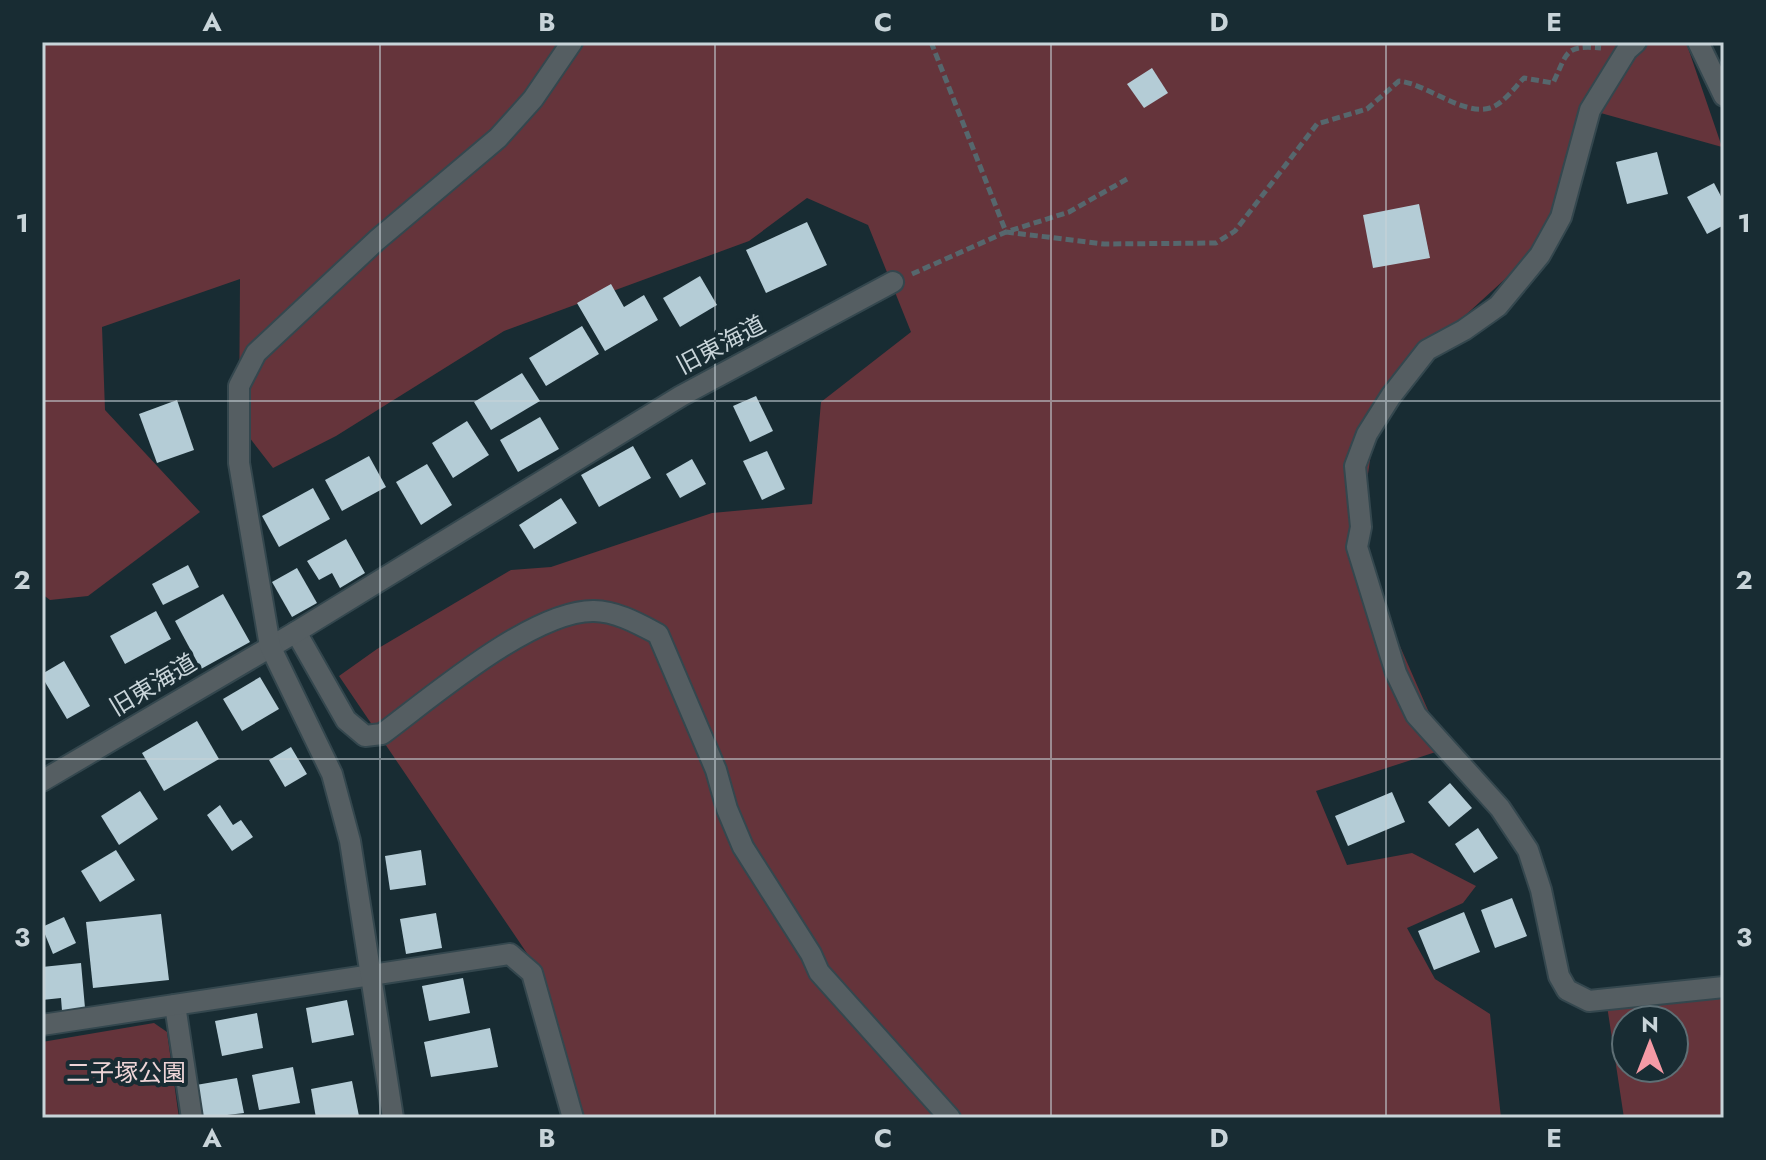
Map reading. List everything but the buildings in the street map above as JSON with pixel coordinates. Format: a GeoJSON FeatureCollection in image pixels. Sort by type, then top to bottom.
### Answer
{"type":"FeatureCollection","features":[{"type":"Feature","properties":{"kind":"street"},"geometry":{"type":"LineString","coordinates":[[393,1118],[350,841],[332,774],[270,646],[239,463],[239,386],[256,353],[377,240],[498,138],[533,99],[572,42]]}},
{"type":"Feature","properties":{"kind":"street"},"geometry":{"type":"LineString","coordinates":[[1698,42],[1724,96]]}},
{"type":"Feature","properties":{"kind":"street"},"geometry":{"type":"LineString","coordinates":[[1631,46],[1590,110],[1561,217],[1540,255],[1498,306],[1464,330],[1427,350],[1391,396],[1367,434],[1355,466],[1361,527],[1357,547],[1396,673],[1416,715],[1500,808],[1528,850],[1541,890],[1559,976],[1567,990],[1589,1001],[1724,987]]}},
{"type":"Feature","properties":{"kind":"street","name":"旧東海道"},"geometry":{"type":"LineString","coordinates":[[42,781],[296,632],[681,396],[893,282]]}},
{"type":"Feature","properties":{"kind":"street"},"geometry":{"type":"LineString","coordinates":[[296,632],[346,720],[365,736],[382,734],[520,633],[571,613],[605,612],[658,634],[716,770],[727,809],[743,847],[811,954],[819,972],[950,1118]]}},
{"type":"Feature","properties":{"kind":"street"},"geometry":{"type":"LineString","coordinates":[[42,1025],[510,954],[532,973],[573,1118]]}},
{"type":"Feature","properties":{"kind":"street"},"geometry":{"type":"LineString","coordinates":[[175,1005],[192,1118]]}},
{"type":"Feature","properties":{"kind":"path"},"geometry":{"type":"LineString","coordinates":[[931,42],[1006,232]]}},
{"type":"Feature","properties":{"kind":"path"},"geometry":{"type":"LineString","coordinates":[[1006,232],[1104,244],[1216,243],[1235,231],[1317,124],[1367,109],[1399,81],[1410,82],[1469,108],[1489,109],[1524,78],[1553,83],[1568,52],[1579,46],[1631,46]]}},
{"type":"Feature","properties":{"kind":"path"},"geometry":{"type":"LineString","coordinates":[[893,282],[1006,232],[1069,212],[1127,179]]}},
{"type":"Feature","properties":{"kind":"green space"},"geometry":{"type":"Polygon","coordinates":[[[42,42],[1686,42],[1722,147],[1590,110],[1548,240],[1380,393],[1357,548],[1445,749],[1316,791],[1347,865],[1412,853],[1476,886],[1463,903],[1407,928],[1435,979],[1490,1014],[1501,1118],[578,1118],[541,974],[339,676],[377,649],[511,570],[551,567],[712,513],[812,504],[821,402],[911,332],[868,225],[807,198],[749,241],[504,331],[336,436],[273,468],[239,424],[240,279],[102,327],[105,410],[200,512],[88,596],[50,600],[42,594],[42,42]]]}},
{"type":"Feature","properties":{"kind":"green space"},"geometry":{"type":"Polygon","coordinates":[[[1724,995],[1724,1118],[1624,1118],[1619,1084],[1690,1084],[1690,1004],[1610,1004],[1610,1025],[1606,999],[1724,995]]]}},
{"type":"Feature","properties":{"kind":"green space","name":"二子塚公園"},"geometry":{"type":"Polygon","coordinates":[[[154,1023],[167,1032],[179,1118],[42,1118],[42,1042],[154,1023]]]}}]}
